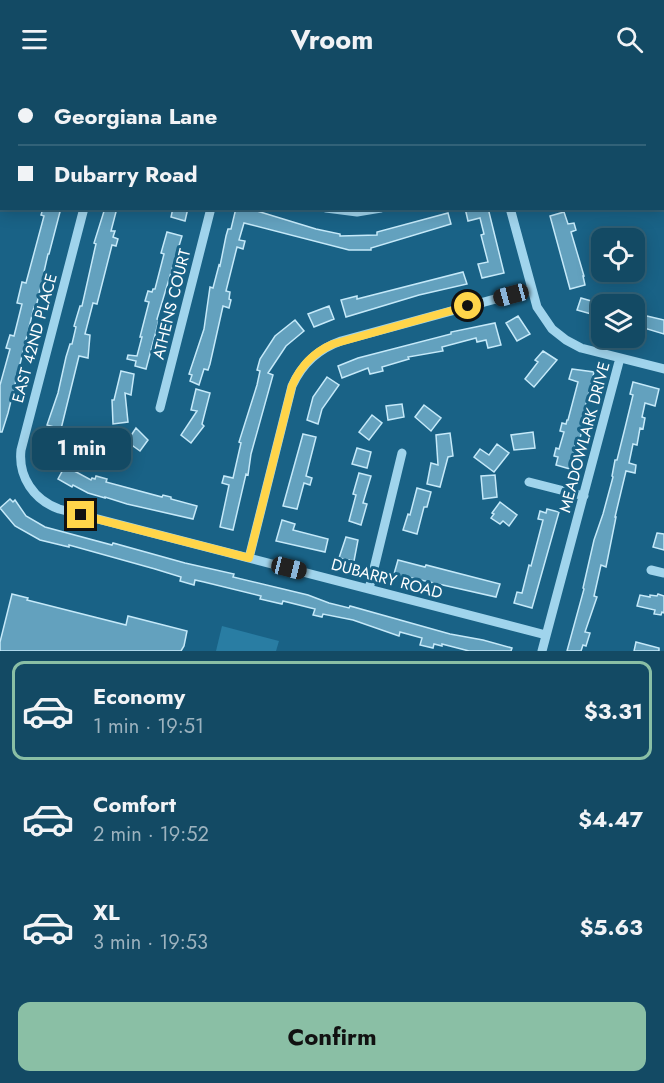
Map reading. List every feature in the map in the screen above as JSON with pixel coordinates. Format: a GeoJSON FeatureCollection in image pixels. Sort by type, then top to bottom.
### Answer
{"type":"FeatureCollection","features":[{"type":"Feature","properties":{"kind":"street","name":"EAST 42ND PLACE"},"geometry":{"type":"LineString","coordinates":[[24,476],[21,450],[83,210]]}},
{"type":"Feature","properties":{"kind":"street","name":"ATHENS COURT"},"geometry":{"type":"LineString","coordinates":[[160,408],[210,210]]}},
{"type":"Feature","properties":{"kind":"street"},"geometry":{"type":"LineString","coordinates":[[342,210],[357,212],[369,210]]}},
{"type":"Feature","properties":{"kind":"street","name":"MEADOWLARK DRIVE"},"geometry":{"type":"LineString","coordinates":[[511,210],[537,307],[544,319],[558,335],[581,348],[620,358],[542,651]]}},
{"type":"Feature","properties":{"kind":"street"},"geometry":{"type":"LineString","coordinates":[[249,558],[292,386],[300,371],[315,355],[341,341],[532,289]]}},
{"type":"Feature","properties":{"kind":"street"},"geometry":{"type":"LineString","coordinates":[[620,358],[664,369]]}},
{"type":"Feature","properties":{"kind":"street"},"geometry":{"type":"LineString","coordinates":[[369,589],[402,453]]}},
{"type":"Feature","properties":{"kind":"street","name":"DUBARRY ROAD"},"geometry":{"type":"LineString","coordinates":[[24,476],[38,497],[60,509],[546,635]]}},
{"type":"Feature","properties":{"kind":"street"},"geometry":{"type":"LineString","coordinates":[[529,482],[584,496]]}},
{"type":"Feature","properties":{"kind":"street"},"geometry":{"type":"LineString","coordinates":[[651,570],[664,573]]}},
{"type":"Feature","properties":{"kind":"shaded area"},"geometry":{"type":"Polygon","coordinates":[[[222,626],[279,641],[276,651],[216,651],[222,626]]]}},
{"type":"Feature","properties":{"kind":"building"},"geometry":{"type":"Polygon","coordinates":[[[42,210],[60,210],[8,413],[2,432],[0,432],[0,385],[10,349],[6,348],[10,335],[14,336],[22,304],[17,303],[22,282],[26,283],[44,216],[41,215],[42,210]]]}},
{"type":"Feature","properties":{"kind":"building"},"geometry":{"type":"Polygon","coordinates":[[[104,210],[116,210],[111,231],[115,231],[113,237],[118,239],[116,246],[112,245],[97,304],[93,303],[85,334],[90,335],[88,358],[79,356],[61,429],[47,425],[58,393],[70,344],[72,344],[76,327],[74,326],[80,306],[82,306],[96,244],[94,243],[104,210]]]}},
{"type":"Feature","properties":{"kind":"building"},"geometry":{"type":"Polygon","coordinates":[[[173,210],[188,210],[185,221],[171,217],[173,210]]]}},
{"type":"Feature","properties":{"kind":"building"},"geometry":{"type":"Polygon","coordinates":[[[236,210],[257,211],[340,234],[340,236],[377,235],[377,232],[448,213],[451,224],[371,248],[371,250],[349,250],[244,223],[239,240],[245,241],[243,249],[237,247],[226,291],[230,292],[229,308],[223,306],[210,364],[208,370],[204,369],[199,385],[190,381],[192,375],[189,374],[204,329],[210,287],[213,288],[228,229],[231,229],[236,210]]]}},
{"type":"Feature","properties":{"kind":"building"},"geometry":{"type":"Polygon","coordinates":[[[465,210],[488,210],[504,273],[482,278],[478,264],[488,262],[481,235],[484,234],[480,218],[468,221],[465,210]]]}},
{"type":"Feature","properties":{"kind":"building"},"geometry":{"type":"Polygon","coordinates":[[[564,212],[568,224],[574,223],[576,230],[571,232],[585,285],[570,289],[550,216],[564,212]]]}},
{"type":"Feature","properties":{"kind":"building"},"geometry":{"type":"Polygon","coordinates":[[[167,232],[182,236],[157,319],[159,320],[146,369],[135,366],[136,361],[127,359],[128,355],[137,356],[149,302],[145,301],[148,291],[152,292],[155,289],[167,232]]]}},
{"type":"Feature","properties":{"kind":"building"},"geometry":{"type":"Polygon","coordinates":[[[463,272],[467,284],[419,295],[346,317],[341,300],[357,296],[357,299],[463,272]]]}},
{"type":"Feature","properties":{"kind":"building"},"geometry":{"type":"Polygon","coordinates":[[[581,298],[591,301],[591,314],[577,310],[581,298]]]}},
{"type":"Feature","properties":{"kind":"building"},"geometry":{"type":"Polygon","coordinates":[[[329,306],[334,319],[314,327],[308,314],[329,306]]]}},
{"type":"Feature","properties":{"kind":"building"},"geometry":{"type":"Polygon","coordinates":[[[518,316],[530,334],[517,341],[506,323],[518,316]]]}},
{"type":"Feature","properties":{"kind":"building"},"geometry":{"type":"Polygon","coordinates":[[[645,316],[664,320],[664,334],[645,328],[645,316]]]}},
{"type":"Feature","properties":{"kind":"building"},"geometry":{"type":"Polygon","coordinates":[[[295,320],[304,331],[286,346],[268,373],[273,375],[233,530],[220,527],[229,485],[222,483],[224,476],[233,478],[241,443],[239,442],[257,385],[260,359],[275,336],[295,320]]]}},
{"type":"Feature","properties":{"kind":"building"},"geometry":{"type":"Polygon","coordinates":[[[495,323],[501,345],[488,348],[486,340],[477,342],[476,338],[442,347],[443,351],[408,357],[409,359],[382,367],[383,371],[370,374],[368,368],[342,378],[338,366],[358,358],[451,334],[451,332],[495,323]]]}},
{"type":"Feature","properties":{"kind":"building"},"geometry":{"type":"Polygon","coordinates":[[[543,351],[557,360],[534,387],[525,379],[538,362],[535,360],[543,351]]]}},
{"type":"Feature","properties":{"kind":"building"},"geometry":{"type":"Polygon","coordinates":[[[572,369],[594,372],[581,424],[584,424],[580,438],[577,437],[570,469],[556,465],[558,457],[554,456],[556,448],[559,449],[564,432],[560,431],[562,423],[566,424],[568,420],[578,382],[569,379],[572,369]]]}},
{"type":"Feature","properties":{"kind":"building"},"geometry":{"type":"Polygon","coordinates":[[[121,371],[134,374],[131,395],[125,393],[128,422],[113,424],[112,400],[114,400],[121,371]]]}},
{"type":"Feature","properties":{"kind":"building"},"geometry":{"type":"Polygon","coordinates":[[[327,377],[339,385],[322,409],[318,424],[307,420],[313,397],[327,377]]]}},
{"type":"Feature","properties":{"kind":"building"},"geometry":{"type":"Polygon","coordinates":[[[633,382],[659,389],[655,406],[645,403],[642,417],[645,418],[643,429],[640,428],[637,445],[633,444],[629,463],[636,465],[635,473],[626,471],[606,567],[601,565],[594,596],[597,597],[585,632],[590,633],[586,646],[583,645],[581,651],[567,651],[584,589],[594,540],[613,477],[615,460],[617,460],[633,395],[630,394],[633,382]]]}},
{"type":"Feature","properties":{"kind":"building"},"geometry":{"type":"Polygon","coordinates":[[[196,389],[210,393],[202,424],[204,426],[191,443],[181,435],[197,411],[191,410],[196,389]]]}},
{"type":"Feature","properties":{"kind":"building"},"geometry":{"type":"Polygon","coordinates":[[[402,404],[404,417],[388,420],[386,406],[402,404]]]}},
{"type":"Feature","properties":{"kind":"building"},"geometry":{"type":"Polygon","coordinates":[[[424,405],[441,418],[431,431],[415,417],[424,405]]]}},
{"type":"Feature","properties":{"kind":"building"},"geometry":{"type":"Polygon","coordinates":[[[372,415],[382,423],[369,440],[359,432],[372,415]]]}},
{"type":"Feature","properties":{"kind":"building"},"geometry":{"type":"Polygon","coordinates":[[[136,428],[148,440],[140,451],[133,446],[130,450],[124,446],[136,428]]]}},
{"type":"Feature","properties":{"kind":"building"},"geometry":{"type":"Polygon","coordinates":[[[533,432],[535,448],[514,450],[511,435],[533,432]]]}},
{"type":"Feature","properties":{"kind":"building"},"geometry":{"type":"Polygon","coordinates":[[[450,433],[453,456],[448,457],[440,487],[427,484],[431,463],[438,465],[436,435],[450,433]]]}},
{"type":"Feature","properties":{"kind":"building"},"geometry":{"type":"Polygon","coordinates":[[[303,434],[316,437],[306,476],[312,478],[310,485],[304,483],[297,509],[283,506],[303,434]]]}},
{"type":"Feature","properties":{"kind":"building"},"geometry":{"type":"Polygon","coordinates":[[[46,440],[60,440],[60,448],[63,448],[63,461],[46,461],[46,440]]]}},
{"type":"Feature","properties":{"kind":"building"},"geometry":{"type":"Polygon","coordinates":[[[497,444],[509,453],[494,472],[474,457],[480,449],[489,455],[497,444]]]}},
{"type":"Feature","properties":{"kind":"building"},"geometry":{"type":"Polygon","coordinates":[[[357,448],[371,452],[367,468],[352,464],[357,448]]]}},
{"type":"Feature","properties":{"kind":"building"},"geometry":{"type":"Polygon","coordinates":[[[65,466],[91,480],[96,476],[107,479],[106,482],[162,497],[163,495],[171,497],[171,499],[197,506],[193,519],[127,504],[88,493],[73,485],[72,487],[58,479],[65,466]]]}},
{"type":"Feature","properties":{"kind":"building"},"geometry":{"type":"Polygon","coordinates":[[[359,473],[371,476],[363,503],[367,504],[361,525],[349,521],[359,473]]]}},
{"type":"Feature","properties":{"kind":"building"},"geometry":{"type":"Polygon","coordinates":[[[495,475],[497,497],[483,499],[481,476],[495,475]]]}},
{"type":"Feature","properties":{"kind":"building"},"geometry":{"type":"Polygon","coordinates":[[[417,488],[431,492],[427,507],[424,507],[417,534],[403,530],[408,514],[410,515],[417,488]]]}},
{"type":"Feature","properties":{"kind":"building"},"geometry":{"type":"Polygon","coordinates":[[[10,499],[13,502],[15,500],[26,516],[45,527],[234,574],[233,577],[308,595],[329,603],[349,608],[350,606],[450,634],[512,648],[511,651],[469,651],[434,644],[433,648],[420,645],[422,638],[400,632],[399,636],[353,620],[323,614],[322,617],[313,615],[315,609],[283,601],[282,604],[260,599],[261,596],[204,582],[195,580],[194,585],[180,581],[181,577],[155,569],[69,545],[69,547],[40,540],[15,526],[0,508],[10,499]]]}},
{"type":"Feature","properties":{"kind":"building"},"geometry":{"type":"Polygon","coordinates":[[[500,502],[517,515],[509,526],[503,521],[500,524],[491,518],[500,502]]]}},
{"type":"Feature","properties":{"kind":"building"},"geometry":{"type":"Polygon","coordinates":[[[547,509],[559,512],[532,608],[514,603],[517,592],[522,593],[529,565],[531,566],[543,520],[538,519],[540,511],[546,513],[547,509]]]}},
{"type":"Feature","properties":{"kind":"building"},"geometry":{"type":"Polygon","coordinates":[[[282,520],[295,524],[293,530],[328,539],[325,552],[276,541],[282,520]]]}},
{"type":"Feature","properties":{"kind":"building"},"geometry":{"type":"Polygon","coordinates":[[[657,533],[664,534],[664,550],[653,547],[657,533]]]}},
{"type":"Feature","properties":{"kind":"building"},"geometry":{"type":"Polygon","coordinates":[[[346,537],[358,540],[354,561],[339,558],[346,537]]]}},
{"type":"Feature","properties":{"kind":"building"},"geometry":{"type":"Polygon","coordinates":[[[398,560],[500,584],[496,597],[394,574],[398,560]]]}},
{"type":"Feature","properties":{"kind":"building"},"geometry":{"type":"Polygon","coordinates":[[[12,594],[28,598],[27,600],[126,625],[128,616],[187,631],[184,646],[181,651],[0,651],[0,642],[12,594]]]}},
{"type":"Feature","properties":{"kind":"building"},"geometry":{"type":"Polygon","coordinates":[[[658,594],[664,596],[664,613],[662,612],[661,615],[654,614],[655,610],[637,606],[640,595],[650,597],[650,595],[657,596],[658,594]]]}},
{"type":"Feature","properties":{"kind":"building"},"geometry":{"type":"Polygon","coordinates":[[[636,642],[659,648],[659,651],[634,651],[636,642]]]}},
{"type":"Feature","properties":{"kind":"route"},"geometry":{"type":"LineString","coordinates":[[81,515],[249,558],[292,386],[302,367],[315,355],[341,341],[468,306]]}}]}
